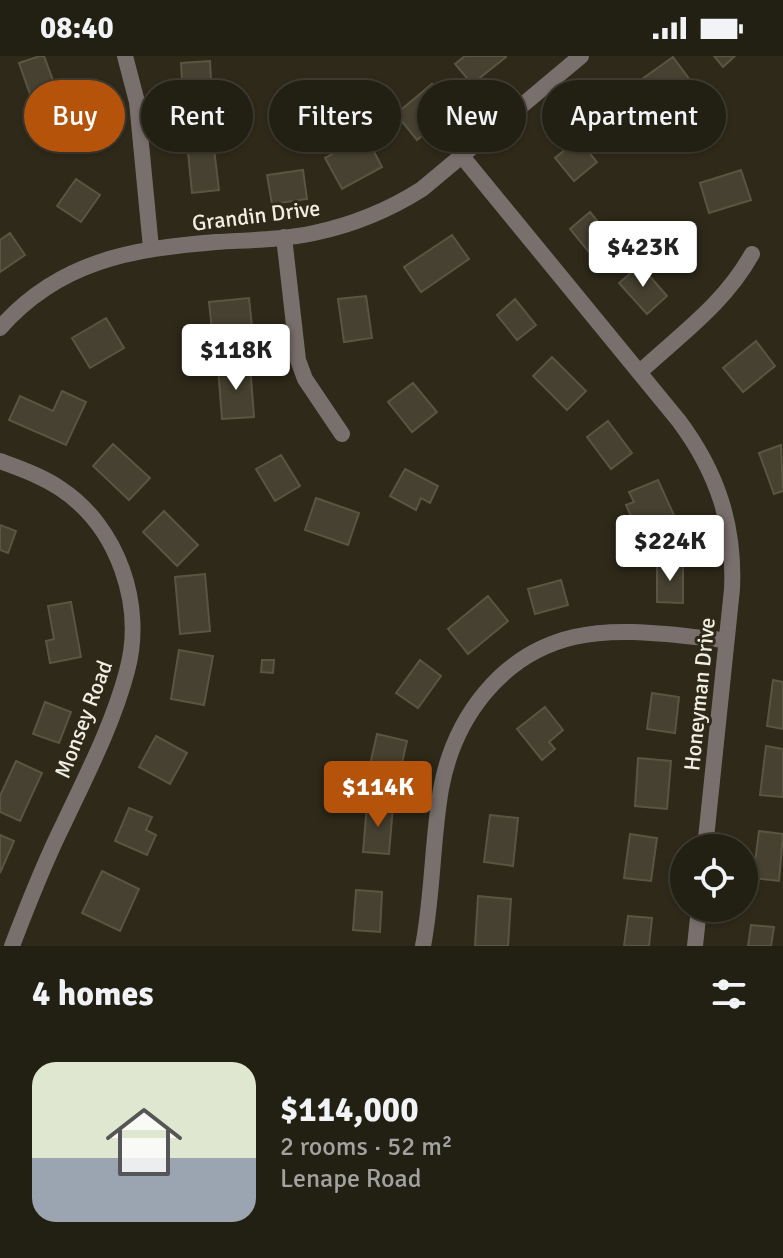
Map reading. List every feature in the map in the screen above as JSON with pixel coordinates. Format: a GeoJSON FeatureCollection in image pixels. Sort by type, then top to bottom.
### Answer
{"type":"FeatureCollection","features":[{"type":"Feature","properties":{"kind":"street"},"geometry":{"type":"LineString","coordinates":[[125,56],[137,102],[151,248]]}},
{"type":"Feature","properties":{"kind":"street","name":"Grandin Drive"},"geometry":{"type":"LineString","coordinates":[[0,328],[31,298],[56,281],[95,263],[151,248],[284,237],[342,225],[398,204],[422,189],[581,56]]}},
{"type":"Feature","properties":{"kind":"street","name":"Honeyman Drive"},"geometry":{"type":"LineString","coordinates":[[461,155],[641,371],[693,439],[725,507],[734,559],[706,834]]}},
{"type":"Feature","properties":{"kind":"street"},"geometry":{"type":"LineString","coordinates":[[284,237],[298,360],[312,391],[342,434]]}},
{"type":"Feature","properties":{"kind":"street"},"geometry":{"type":"LineString","coordinates":[[641,371],[721,298],[737,281],[752,254]]}},
{"type":"Feature","properties":{"kind":"street","name":"Monsey Road"},"geometry":{"type":"LineString","coordinates":[[0,461],[41,477],[63,490],[99,525],[113,546],[122,569],[132,619],[133,644],[120,695],[27,905],[12,946]]}},
{"type":"Feature","properties":{"kind":"street"},"geometry":{"type":"LineString","coordinates":[[423,946],[442,787],[458,736],[469,712],[484,692],[502,674],[524,659],[573,638],[631,633],[726,640]]}},
{"type":"Feature","properties":{"kind":"street"},"geometry":{"type":"LineString","coordinates":[[695,946],[698,922]]}},
{"type":"Feature","properties":{"kind":"building"},"geometry":{"type":"Polygon","coordinates":[[[44,56],[53,80],[25,80],[19,63],[44,56]]]}},
{"type":"Feature","properties":{"kind":"building"},"geometry":{"type":"Polygon","coordinates":[[[465,56],[506,56],[477,80],[469,80],[455,64],[465,56]]]}},
{"type":"Feature","properties":{"kind":"building"},"geometry":{"type":"Polygon","coordinates":[[[714,56],[735,56],[723,67],[714,56]]]}},
{"type":"Feature","properties":{"kind":"building"},"geometry":{"type":"Polygon","coordinates":[[[673,57],[690,80],[641,80],[673,57]]]}},
{"type":"Feature","properties":{"kind":"building"},"geometry":{"type":"Polygon","coordinates":[[[210,61],[211,80],[182,80],[181,63],[210,61]]]}},
{"type":"Feature","properties":{"kind":"building"},"geometry":{"type":"Polygon","coordinates":[[[417,96],[417,140],[401,120],[401,110],[417,96]]]}},
{"type":"Feature","properties":{"kind":"building"},"geometry":{"type":"Polygon","coordinates":[[[188,152],[214,152],[219,190],[192,193],[188,152]]]}},
{"type":"Feature","properties":{"kind":"building"},"geometry":{"type":"Polygon","coordinates":[[[336,152],[374,152],[382,167],[342,189],[325,158],[336,152]]]}},
{"type":"Feature","properties":{"kind":"building"},"geometry":{"type":"Polygon","coordinates":[[[562,152],[589,152],[597,162],[574,181],[555,158],[562,152]]]}},
{"type":"Feature","properties":{"kind":"building"},"geometry":{"type":"Polygon","coordinates":[[[303,170],[307,199],[272,204],[267,175],[303,170]]]}},
{"type":"Feature","properties":{"kind":"building"},"geometry":{"type":"Polygon","coordinates":[[[741,170],[751,200],[709,213],[700,183],[741,170]]]}},
{"type":"Feature","properties":{"kind":"building"},"geometry":{"type":"Polygon","coordinates":[[[76,179],[100,195],[81,222],[57,206],[76,179]]]}},
{"type":"Feature","properties":{"kind":"building"},"geometry":{"type":"Polygon","coordinates":[[[590,212],[622,251],[602,268],[570,229],[590,212]]]}},
{"type":"Feature","properties":{"kind":"building"},"geometry":{"type":"Polygon","coordinates":[[[10,233],[25,255],[0,272],[0,240],[10,233]]]}},
{"type":"Feature","properties":{"kind":"building"},"geometry":{"type":"Polygon","coordinates":[[[452,235],[469,259],[421,292],[404,267],[452,235]]]}},
{"type":"Feature","properties":{"kind":"building"},"geometry":{"type":"Polygon","coordinates":[[[640,265],[667,296],[647,314],[619,283],[640,265]]]}},
{"type":"Feature","properties":{"kind":"building"},"geometry":{"type":"Polygon","coordinates":[[[366,296],[372,338],[344,342],[338,299],[366,296]]]}},
{"type":"Feature","properties":{"kind":"building"},"geometry":{"type":"Polygon","coordinates":[[[249,298],[253,336],[213,340],[209,302],[249,298]]]}},
{"type":"Feature","properties":{"kind":"building"},"geometry":{"type":"Polygon","coordinates":[[[515,299],[536,325],[517,340],[497,315],[515,299]]]}},
{"type":"Feature","properties":{"kind":"building"},"geometry":{"type":"Polygon","coordinates":[[[106,318],[124,348],[90,368],[72,338],[106,318]]]}},
{"type":"Feature","properties":{"kind":"building"},"geometry":{"type":"Polygon","coordinates":[[[756,341],[775,366],[743,392],[723,368],[756,341]]]}},
{"type":"Feature","properties":{"kind":"building"},"geometry":{"type":"Polygon","coordinates":[[[552,357],[586,391],[567,410],[533,376],[552,357]]]}},
{"type":"Feature","properties":{"kind":"building"},"geometry":{"type":"Polygon","coordinates":[[[250,365],[254,417],[222,419],[218,368],[250,365]]]}},
{"type":"Feature","properties":{"kind":"building"},"geometry":{"type":"Polygon","coordinates":[[[413,383],[437,412],[412,432],[388,402],[413,383]]]}},
{"type":"Feature","properties":{"kind":"building"},"geometry":{"type":"Polygon","coordinates":[[[62,391],[86,402],[66,445],[9,420],[20,396],[53,411],[62,391]]]}},
{"type":"Feature","properties":{"kind":"building"},"geometry":{"type":"Polygon","coordinates":[[[608,421],[632,453],[611,469],[587,437],[608,421]]]}},
{"type":"Feature","properties":{"kind":"building"},"geometry":{"type":"Polygon","coordinates":[[[113,444],[150,478],[129,500],[93,466],[113,444]]]}},
{"type":"Feature","properties":{"kind":"building"},"geometry":{"type":"Polygon","coordinates":[[[781,445],[783,491],[774,494],[759,453],[781,445]]]}},
{"type":"Feature","properties":{"kind":"building"},"geometry":{"type":"Polygon","coordinates":[[[281,455],[300,486],[275,501],[256,469],[281,455]]]}},
{"type":"Feature","properties":{"kind":"building"},"geometry":{"type":"Polygon","coordinates":[[[405,469],[438,486],[430,503],[421,498],[416,510],[390,496],[405,469]]]}},
{"type":"Feature","properties":{"kind":"building"},"geometry":{"type":"Polygon","coordinates":[[[658,480],[677,522],[641,538],[626,505],[634,502],[629,492],[658,480]]]}},
{"type":"Feature","properties":{"kind":"building"},"geometry":{"type":"Polygon","coordinates":[[[316,498],[359,513],[348,545],[305,530],[316,498]]]}},
{"type":"Feature","properties":{"kind":"building"},"geometry":{"type":"Polygon","coordinates":[[[164,511],[198,545],[177,566],[143,532],[164,511]]]}},
{"type":"Feature","properties":{"kind":"building"},"geometry":{"type":"Polygon","coordinates":[[[0,525],[16,531],[8,553],[0,550],[0,525]]]}},
{"type":"Feature","properties":{"kind":"building"},"geometry":{"type":"Polygon","coordinates":[[[657,564],[683,564],[683,603],[657,602],[657,564]]]}},
{"type":"Feature","properties":{"kind":"building"},"geometry":{"type":"Polygon","coordinates":[[[205,574],[210,631],[180,634],[175,577],[205,574]]]}},
{"type":"Feature","properties":{"kind":"building"},"geometry":{"type":"Polygon","coordinates":[[[561,580],[568,605],[535,614],[528,589],[561,580]]]}},
{"type":"Feature","properties":{"kind":"building"},"geometry":{"type":"Polygon","coordinates":[[[488,596],[508,621],[468,654],[448,629],[488,596]]]}},
{"type":"Feature","properties":{"kind":"building"},"geometry":{"type":"Polygon","coordinates":[[[71,602],[81,657],[50,663],[46,641],[54,639],[48,606],[71,602]]]}},
{"type":"Feature","properties":{"kind":"building"},"geometry":{"type":"Polygon","coordinates":[[[179,650],[213,656],[204,705],[171,699],[179,650]]]}},
{"type":"Feature","properties":{"kind":"building"},"geometry":{"type":"Polygon","coordinates":[[[262,660],[274,660],[273,673],[261,672],[262,660]]]}},
{"type":"Feature","properties":{"kind":"building"},"geometry":{"type":"Polygon","coordinates":[[[420,660],[441,676],[418,708],[396,693],[420,660]]]}},
{"type":"Feature","properties":{"kind":"building"},"geometry":{"type":"Polygon","coordinates":[[[773,680],[783,682],[783,729],[767,726],[773,680]]]}},
{"type":"Feature","properties":{"kind":"building"},"geometry":{"type":"Polygon","coordinates":[[[652,693],[679,697],[675,733],[647,729],[652,693]]]}},
{"type":"Feature","properties":{"kind":"building"},"geometry":{"type":"Polygon","coordinates":[[[45,702],[71,712],[59,743],[33,734],[45,702]]]}},
{"type":"Feature","properties":{"kind":"building"},"geometry":{"type":"Polygon","coordinates":[[[545,707],[563,730],[549,742],[555,749],[542,760],[517,729],[545,707]]]}},
{"type":"Feature","properties":{"kind":"building"},"geometry":{"type":"Polygon","coordinates":[[[377,734],[407,741],[397,785],[367,778],[377,734]]]}},
{"type":"Feature","properties":{"kind":"building"},"geometry":{"type":"Polygon","coordinates":[[[156,736],[187,753],[170,784],[139,767],[156,736]]]}},
{"type":"Feature","properties":{"kind":"building"},"geometry":{"type":"Polygon","coordinates":[[[766,746],[783,749],[783,797],[760,795],[766,746]]]}},
{"type":"Feature","properties":{"kind":"building"},"geometry":{"type":"Polygon","coordinates":[[[638,758],[671,761],[667,809],[635,806],[638,758]]]}},
{"type":"Feature","properties":{"kind":"building"},"geometry":{"type":"Polygon","coordinates":[[[16,761],[42,773],[20,821],[0,812],[0,796],[16,761]]]}},
{"type":"Feature","properties":{"kind":"building"},"geometry":{"type":"Polygon","coordinates":[[[367,804],[393,806],[389,854],[363,852],[367,804]]]}},
{"type":"Feature","properties":{"kind":"building"},"geometry":{"type":"Polygon","coordinates":[[[129,808],[152,817],[146,830],[156,835],[147,855],[115,841],[129,808]]]}},
{"type":"Feature","properties":{"kind":"building"},"geometry":{"type":"Polygon","coordinates":[[[490,815],[518,818],[513,866],[484,862],[490,815]]]}},
{"type":"Feature","properties":{"kind":"building"},"geometry":{"type":"Polygon","coordinates":[[[759,831],[783,834],[779,881],[758,879],[759,831]]]}},
{"type":"Feature","properties":{"kind":"building"},"geometry":{"type":"Polygon","coordinates":[[[630,834],[657,838],[651,881],[624,878],[630,834]]]}},
{"type":"Feature","properties":{"kind":"building"},"geometry":{"type":"Polygon","coordinates":[[[0,835],[14,841],[0,873],[0,835]]]}},
{"type":"Feature","properties":{"kind":"building"},"geometry":{"type":"Polygon","coordinates":[[[102,871],[139,889],[120,931],[82,913],[102,871]]]}},
{"type":"Feature","properties":{"kind":"building"},"geometry":{"type":"Polygon","coordinates":[[[356,890],[382,892],[380,932],[353,930],[356,890]]]}},
{"type":"Feature","properties":{"kind":"building"},"geometry":{"type":"Polygon","coordinates":[[[478,896],[511,899],[508,946],[475,946],[478,896]]]}},
{"type":"Feature","properties":{"kind":"building"},"geometry":{"type":"Polygon","coordinates":[[[628,916],[652,918],[649,946],[624,946],[628,916]]]}},
{"type":"Feature","properties":{"kind":"building"},"geometry":{"type":"Polygon","coordinates":[[[751,925],[774,927],[771,946],[748,946],[751,925]]]}}]}
